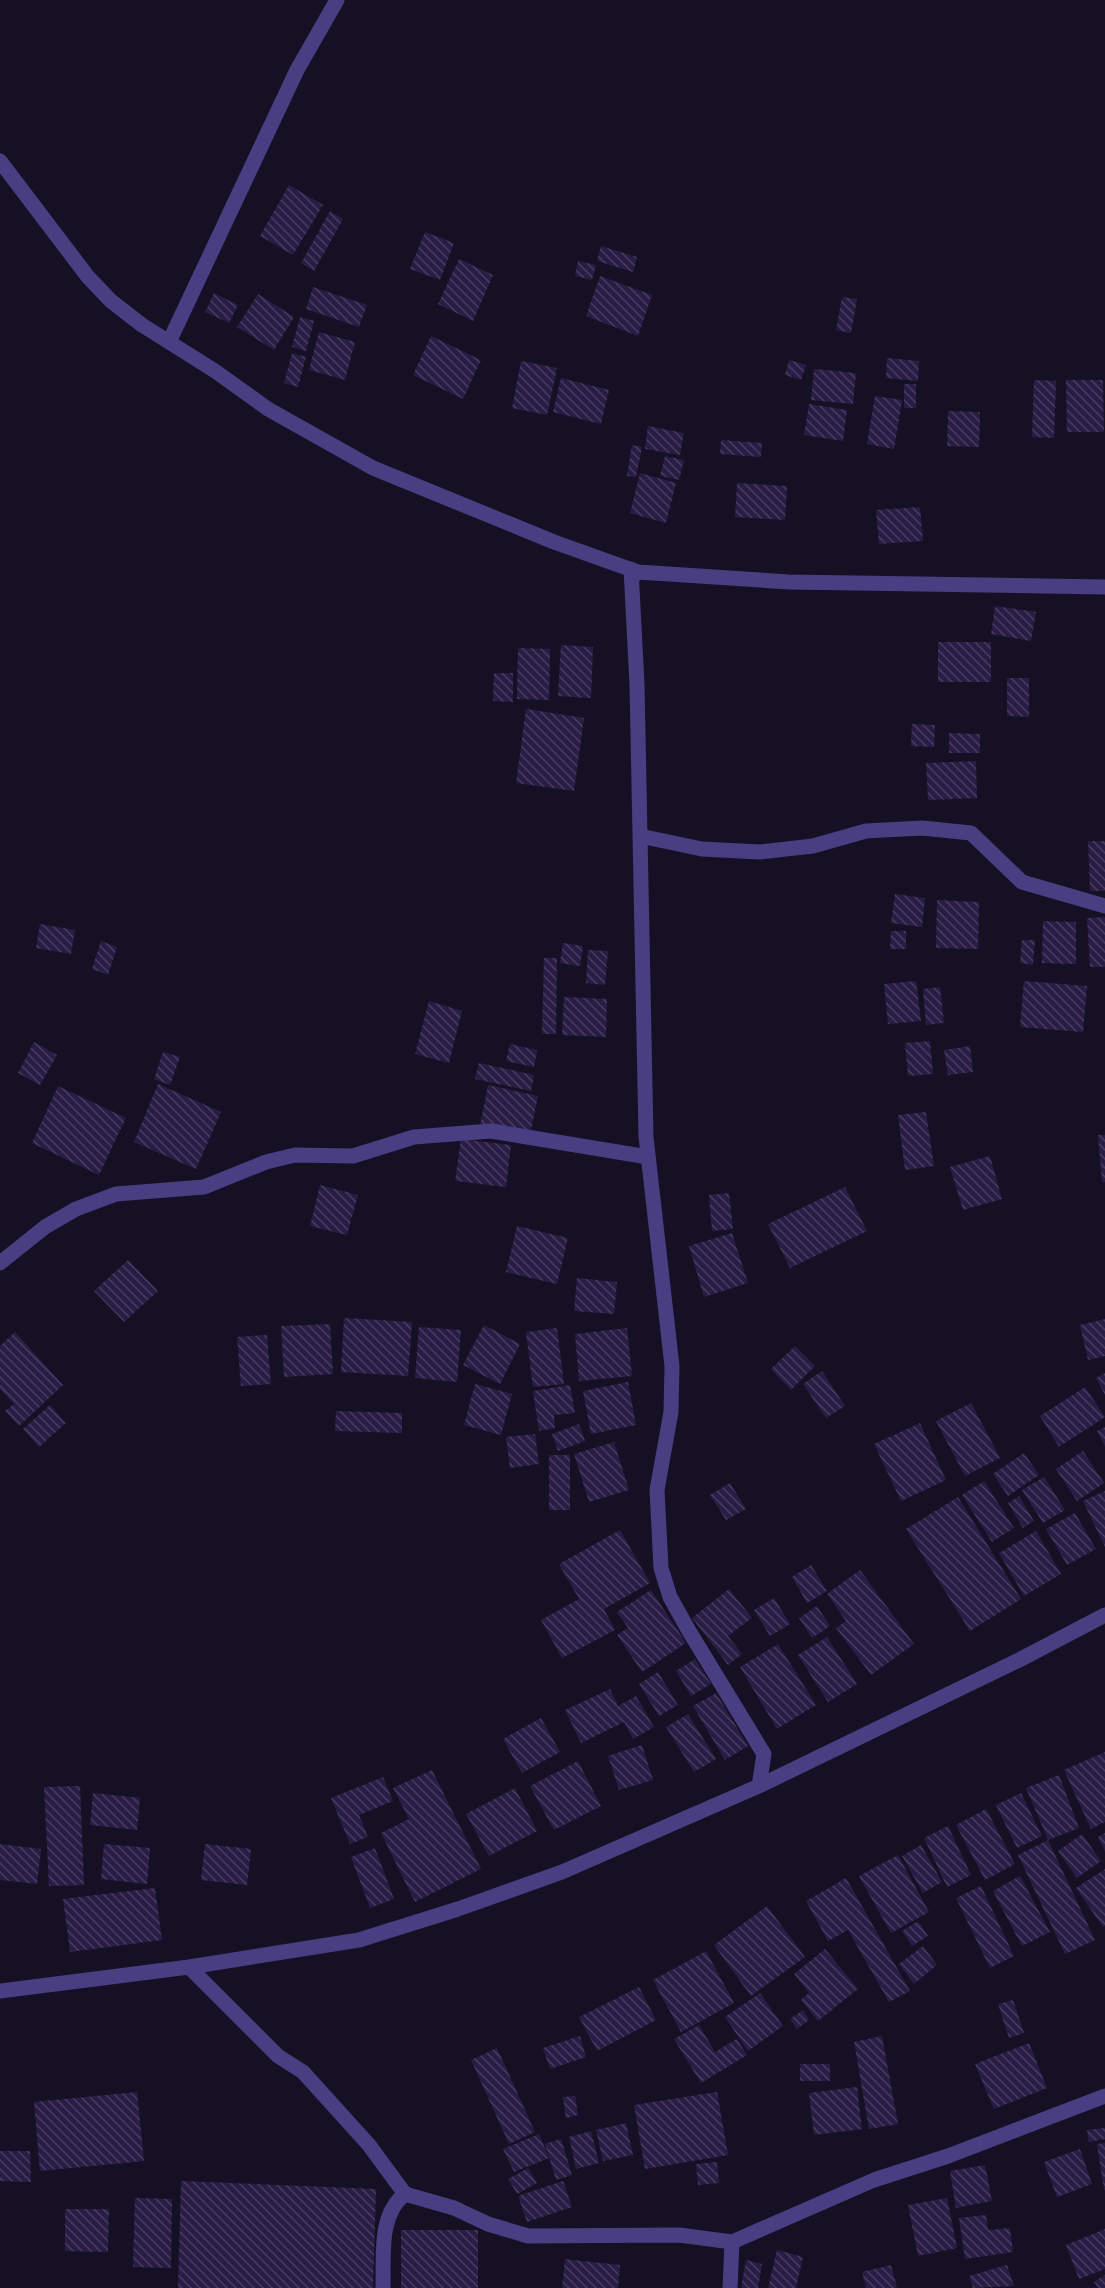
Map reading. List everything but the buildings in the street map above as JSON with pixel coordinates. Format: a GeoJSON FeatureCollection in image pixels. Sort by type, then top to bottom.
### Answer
{"type":"FeatureCollection","features":[{"type":"Feature","properties":{"kind":"street"},"geometry":{"type":"LineString","coordinates":[[169,342],[297,70],[337,0]]}},
{"type":"Feature","properties":{"kind":"street"},"geometry":{"type":"LineString","coordinates":[[0,160],[88,277],[142,325],[268,409],[373,468],[543,538],[634,570],[789,582],[1105,587]]}},
{"type":"Feature","properties":{"kind":"street"},"geometry":{"type":"LineString","coordinates":[[634,570],[648,1157],[672,1366],[671,1412],[657,1490],[661,1568],[680,1614],[764,1754],[759,1786]]}},
{"type":"Feature","properties":{"kind":"street"},"geometry":{"type":"LineString","coordinates":[[640,836],[702,849],[760,852],[813,846],[866,831],[922,828],[971,833],[1022,882],[1105,906]]}},
{"type":"Feature","properties":{"kind":"street"},"geometry":{"type":"LineString","coordinates":[[0,1263],[45,1227],[76,1209],[116,1194],[204,1187],[266,1162],[295,1155],[353,1156],[414,1137],[491,1131],[648,1157]]}},
{"type":"Feature","properties":{"kind":"street"},"geometry":{"type":"LineString","coordinates":[[0,1991],[189,1967],[359,1940],[458,1909],[562,1872],[759,1786],[1021,1659],[1105,1614]]}},
{"type":"Feature","properties":{"kind":"street"},"geometry":{"type":"LineString","coordinates":[[189,1967],[278,2056],[303,2072],[369,2145],[405,2194],[454,2208],[488,2224],[528,2236],[679,2235],[732,2242],[874,2180],[948,2156],[1105,2096]]}},
{"type":"Feature","properties":{"kind":"street"},"geometry":{"type":"LineString","coordinates":[[382,2288],[387,2217],[394,2203],[405,2194]]}},
{"type":"Feature","properties":{"kind":"street"},"geometry":{"type":"LineString","coordinates":[[730,2288],[732,2242]]}}]}
